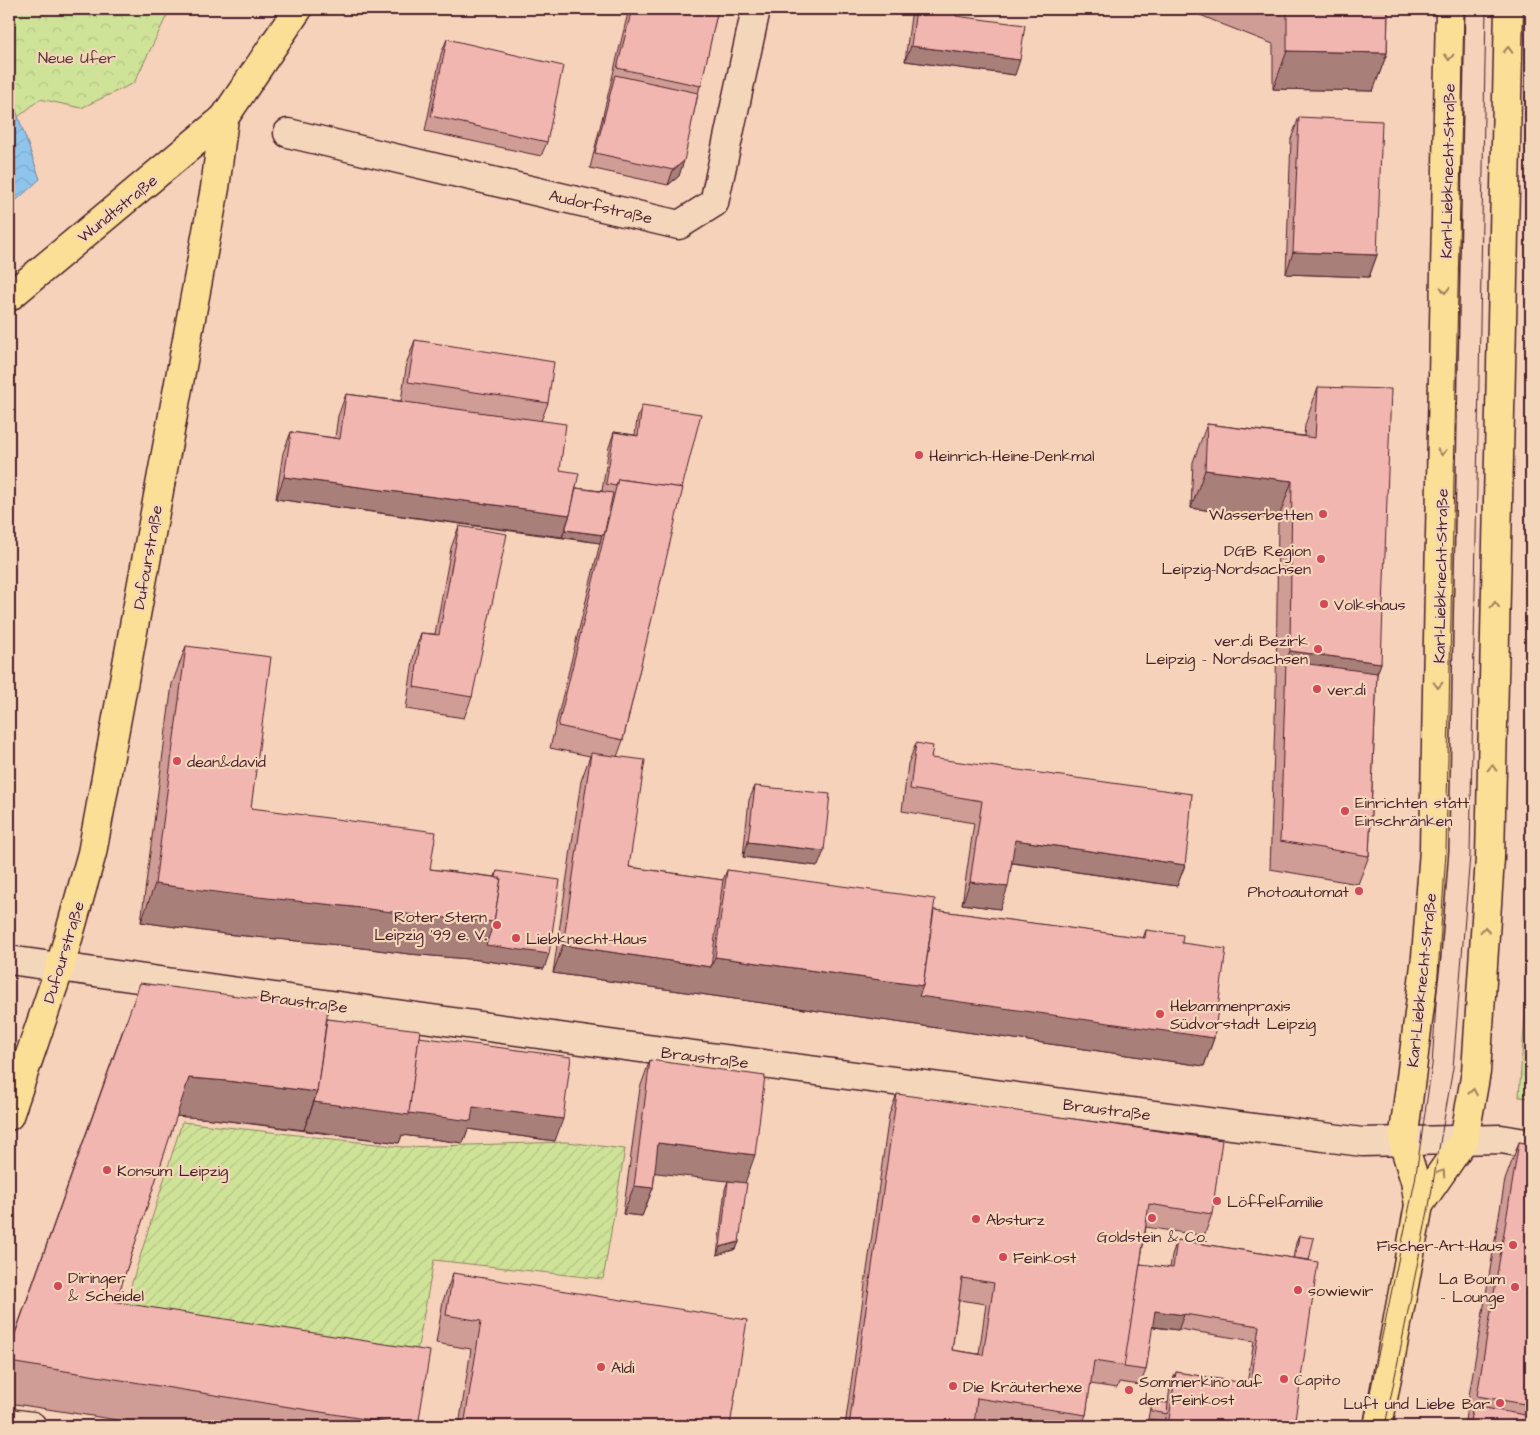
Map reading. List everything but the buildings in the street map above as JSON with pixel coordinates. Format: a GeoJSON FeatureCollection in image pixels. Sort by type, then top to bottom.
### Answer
{"type":"FeatureCollection","features":[{"type":"Feature","properties":{"kind":"main road","name":"Dufourstraße"},"geometry":{"type":"LineString","coordinates":[[9,1116],[60,966],[92,853],[215,188],[224,118],[298,9]]}},
{"type":"Feature","properties":{"kind":"main road","name":"Karl-Liebknecht-Straße"},"geometry":{"type":"LineString","coordinates":[[1378,1426],[1419,1205],[1415,1180],[1403,1142],[1426,957],[1434,850],[1450,9]]}},
{"type":"Feature","properties":{"kind":"main road","name":"Karl-Liebknecht-Straße"},"geometry":{"type":"LineString","coordinates":[[1419,1205],[1464,1140],[1476,1072],[1490,858],[1509,9]]}},
{"type":"Feature","properties":{"kind":"main road","name":"Wundtstraße"},"geometry":{"type":"LineString","coordinates":[[9,297],[224,118]]}},
{"type":"Feature","properties":{"kind":"street","name":"Audorfstraße"},"geometry":{"type":"LineString","coordinates":[[288,132],[679,225],[714,203],[756,9]]}},
{"type":"Feature","properties":{"kind":"street","name":"Braustraße"},"geometry":{"type":"LineString","coordinates":[[9,960],[617,1046],[1362,1142],[1403,1142]]}},
{"type":"Feature","properties":{"kind":"street"},"geometry":{"type":"LineString","coordinates":[[1403,1142],[1501,1139],[1531,1144]]}},
{"type":"Feature","properties":{"kind":"street"},"geometry":{"type":"LineString","coordinates":[[9,1423],[32,1426]]}},
{"type":"Feature","properties":{"kind":"green space","name":"Neue Ufer"},"geometry":{"type":"Polygon","coordinates":[[[12,9],[170,9],[134,83],[81,108],[40,99],[18,117],[10,79],[14,26],[12,9]]]}},
{"type":"Feature","properties":{"kind":"green space"},"geometry":{"type":"Polygon","coordinates":[[[1531,933],[1531,1098],[1519,1097],[1531,933]]]}},
{"type":"Feature","properties":{"kind":"green space"},"geometry":{"type":"Polygon","coordinates":[[[182,1122],[403,1147],[567,1142],[625,1149],[603,1279],[434,1260],[412,1378],[116,1334],[182,1122]]]}},
{"type":"Feature","properties":{"kind":"water"},"geometry":{"type":"Polygon","coordinates":[[[9,9],[12,9],[15,21],[10,93],[40,179],[9,207],[9,9]]]}},
{"type":"Feature","properties":{"kind":"tram line"},"geometry":{"type":"LineString","coordinates":[[1363,1426],[1415,1181],[1432,1065],[1446,852],[1464,9]]}},
{"type":"Feature","properties":{"kind":"tram line"},"geometry":{"type":"LineString","coordinates":[[1385,1426],[1429,1206],[1453,1068],[1470,855],[1486,9]]}},
{"type":"Feature","properties":{"kind":"place","name":"Heinrich-Heine-Denkmal"},"geometry":{"type":"Point","coordinates":[919,455]}},
{"type":"Feature","properties":{"kind":"place","name":"Wasserbetten"},"geometry":{"type":"Point","coordinates":[1323,514]}},
{"type":"Feature","properties":{"kind":"place","name":"DGB Region Leipzig-Nordsachsen"},"geometry":{"type":"Point","coordinates":[1321,559]}},
{"type":"Feature","properties":{"kind":"place","name":"Volkshaus"},"geometry":{"type":"Point","coordinates":[1324,604]}},
{"type":"Feature","properties":{"kind":"place","name":"ver.di Bezirk Leipzig - Nordsachsen"},"geometry":{"type":"Point","coordinates":[1318,649]}},
{"type":"Feature","properties":{"kind":"place","name":"ver.di"},"geometry":{"type":"Point","coordinates":[1317,689]}},
{"type":"Feature","properties":{"kind":"place","name":"dean&david"},"geometry":{"type":"Point","coordinates":[177,761]}},
{"type":"Feature","properties":{"kind":"place","name":"Einrichten statt Einschränken"},"geometry":{"type":"Point","coordinates":[1345,811]}},
{"type":"Feature","properties":{"kind":"place","name":"Photoautomat"},"geometry":{"type":"Point","coordinates":[1359,891]}},
{"type":"Feature","properties":{"kind":"place","name":"Roter Stern Leipzig ’99 e. V."},"geometry":{"type":"Point","coordinates":[497,925]}},
{"type":"Feature","properties":{"kind":"place","name":"Liebknecht-Haus"},"geometry":{"type":"Point","coordinates":[516,938]}},
{"type":"Feature","properties":{"kind":"place","name":"Hebammenpraxis Südvorstadt Leipzig"},"geometry":{"type":"Point","coordinates":[1160,1014]}},
{"type":"Feature","properties":{"kind":"place","name":"Konsum Leipzig"},"geometry":{"type":"Point","coordinates":[107,1170]}},
{"type":"Feature","properties":{"kind":"place","name":"Löffelfamilie"},"geometry":{"type":"Point","coordinates":[1217,1201]}},
{"type":"Feature","properties":{"kind":"place","name":"Goldstein & Co."},"geometry":{"type":"Point","coordinates":[1152,1218]}},
{"type":"Feature","properties":{"kind":"place","name":"Absturz"},"geometry":{"type":"Point","coordinates":[976,1219]}},
{"type":"Feature","properties":{"kind":"place","name":"Fischer-Art-Haus"},"geometry":{"type":"Point","coordinates":[1513,1245]}},
{"type":"Feature","properties":{"kind":"place","name":"Feinkost"},"geometry":{"type":"Point","coordinates":[1003,1257]}},
{"type":"Feature","properties":{"kind":"place","name":"Diringer & Scheidel"},"geometry":{"type":"Point","coordinates":[58,1286]}},
{"type":"Feature","properties":{"kind":"place","name":"La Boum - Lounge"},"geometry":{"type":"Point","coordinates":[1515,1287]}},
{"type":"Feature","properties":{"kind":"place","name":"sowiewir"},"geometry":{"type":"Point","coordinates":[1298,1290]}},
{"type":"Feature","properties":{"kind":"place","name":"Aldi"},"geometry":{"type":"Point","coordinates":[601,1367]}},
{"type":"Feature","properties":{"kind":"place","name":"Capito"},"geometry":{"type":"Point","coordinates":[1284,1379]}},
{"type":"Feature","properties":{"kind":"place","name":"Die Kräuterhexe"},"geometry":{"type":"Point","coordinates":[953,1386]}},
{"type":"Feature","properties":{"kind":"place","name":"Sommerkino auf der Feinkost"},"geometry":{"type":"Point","coordinates":[1129,1390]}},
{"type":"Feature","properties":{"kind":"place","name":"Luft und Liebe Bar"},"geometry":{"type":"Point","coordinates":[1500,1403]}}]}
